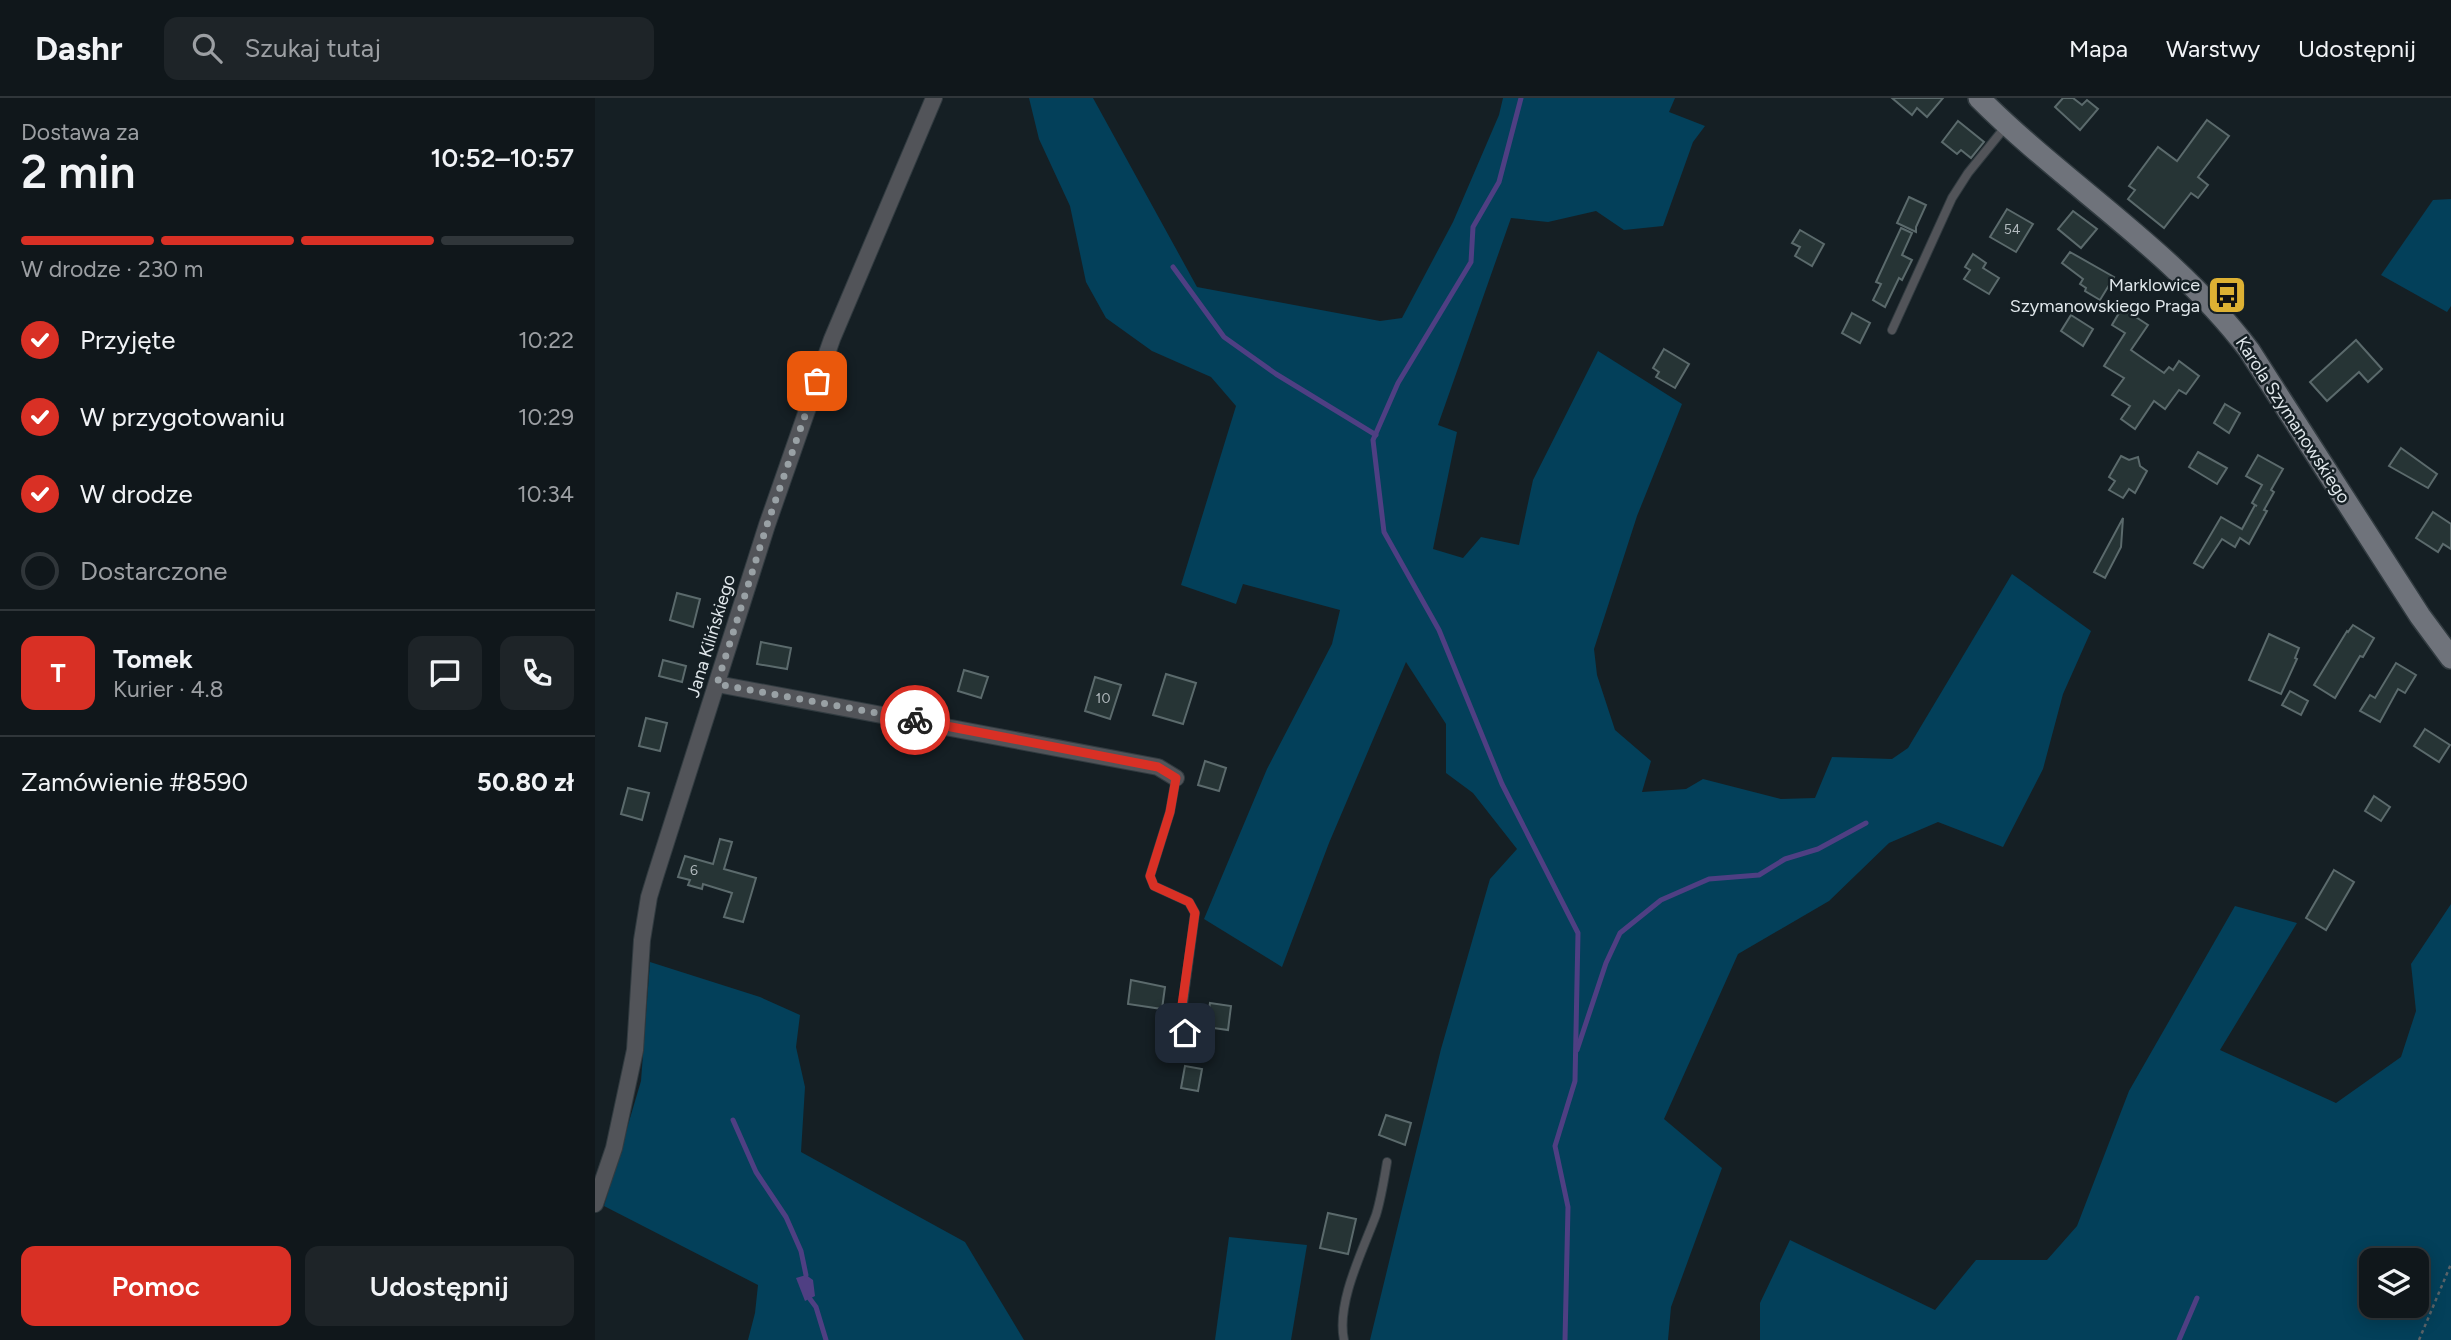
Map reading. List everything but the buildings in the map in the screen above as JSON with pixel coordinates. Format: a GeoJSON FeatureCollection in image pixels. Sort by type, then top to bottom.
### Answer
{"type":"FeatureCollection","features":[{"type":"Feature","properties":{"kind":"street","name":"Jana Kilińskiego"},"geometry":{"type":"LineString","coordinates":[[595,1204],[614,1148],[635,1050],[639,971],[649,897],[767,525],[832,339],[934,98]]}},
{"type":"Feature","properties":{"kind":"street","name":"Karola Szymanowskiego"},"geometry":{"type":"LineString","coordinates":[[1980,98],[2007,125],[2188,279],[2227,320],[2420,616],[2451,658]]}},
{"type":"Feature","properties":{"kind":"street"},"geometry":{"type":"LineString","coordinates":[[717,684],[1158,767],[1176,778]]}},
{"type":"Feature","properties":{"kind":"lane"},"geometry":{"type":"LineString","coordinates":[[1892,330],[1952,198],[1968,173],[2007,125]]}},
{"type":"Feature","properties":{"kind":"lane"},"geometry":{"type":"LineString","coordinates":[[1176,778],[1170,812],[1150,876],[1154,886],[1189,902],[1195,913],[1179,1026],[1185,1033]]}},
{"type":"Feature","properties":{"kind":"lane"},"geometry":{"type":"LineString","coordinates":[[1343,1340],[1341,1329],[1351,1279],[1376,1213],[1387,1162]]}},
{"type":"Feature","properties":{"kind":"path"},"geometry":{"type":"LineString","coordinates":[[2419,1340],[2451,1264]]}},
{"type":"Feature","properties":{"kind":"shaded area"},"geometry":{"type":"Polygon","coordinates":[[[1029,98],[1093,98],[1197,287],[1380,321],[1402,318],[1453,222],[1499,115],[1503,98],[1675,98],[1669,112],[1705,126],[1693,142],[1663,226],[1624,230],[1596,211],[1548,222],[1511,218],[1438,425],[1457,432],[1433,549],[1463,558],[1481,537],[1519,545],[1533,480],[1598,351],[1682,404],[1637,516],[1594,649],[1597,675],[1615,730],[1651,761],[1642,792],[1686,789],[1703,779],[1781,799],[1815,798],[1832,757],[1892,759],[1908,748],[2012,574],[2091,631],[2063,694],[2043,769],[2003,847],[1938,822],[1889,843],[1829,901],[1738,954],[1664,1119],[1722,1168],[1671,1307],[1668,1340],[1370,1340],[1441,1049],[1490,879],[1517,849],[1473,793],[1446,773],[1446,724],[1406,662],[1329,843],[1282,967],[1204,919],[1267,769],[1332,644],[1340,610],[1243,584],[1236,604],[1181,585],[1236,406],[1211,377],[1152,351],[1106,318],[1086,282],[1070,206],[1039,139],[1029,98]]]}},
{"type":"Feature","properties":{"kind":"shaded area"},"geometry":{"type":"Polygon","coordinates":[[[2451,199],[2451,306],[2447,312],[2381,275],[2433,200],[2451,199]]]}},
{"type":"Feature","properties":{"kind":"shaded area"},"geometry":{"type":"Polygon","coordinates":[[[2451,904],[2451,1340],[1760,1340],[1760,1303],[1790,1240],[1935,1310],[1976,1260],[2047,1260],[2077,1226],[2129,1091],[2235,906],[2297,923],[2220,1050],[2336,1103],[2401,1057],[2416,1011],[2411,964],[2451,904]]]}},
{"type":"Feature","properties":{"kind":"shaded area"},"geometry":{"type":"Polygon","coordinates":[[[650,962],[760,997],[800,1015],[796,1047],[805,1087],[801,1152],[965,1242],[1024,1340],[748,1340],[758,1285],[604,1206],[641,1081],[650,962]]]}},
{"type":"Feature","properties":{"kind":"shaded area"},"geometry":{"type":"Polygon","coordinates":[[[1229,1237],[1307,1245],[1291,1340],[1215,1340],[1229,1237]]]}},
{"type":"Feature","properties":{"kind":"shaded area"},"geometry":{"type":"Polygon","coordinates":[[[806,1275],[813,1280],[815,1296],[805,1301],[796,1278],[806,1275]]]}},
{"type":"Feature","properties":{"kind":"waterway"},"geometry":{"type":"LineString","coordinates":[[1521,98],[1499,182],[1473,227],[1471,262],[1398,383],[1373,440],[1384,532],[1439,630],[1502,784],[1578,933],[1575,1081],[1555,1146],[1568,1207],[1565,1340]]}},
{"type":"Feature","properties":{"kind":"waterway"},"geometry":{"type":"LineString","coordinates":[[1173,267],[1224,337],[1276,374],[1376,435]]}},
{"type":"Feature","properties":{"kind":"waterway"},"geometry":{"type":"LineString","coordinates":[[1577,1050],[1606,963],[1620,933],[1661,900],[1709,879],[1759,875],[1785,859],[1818,849],[1866,823]]}},
{"type":"Feature","properties":{"kind":"waterway"},"geometry":{"type":"LineString","coordinates":[[733,1120],[756,1172],[786,1217],[801,1251],[806,1275]]}},
{"type":"Feature","properties":{"kind":"waterway"},"geometry":{"type":"LineString","coordinates":[[2179,1340],[2197,1298]]}},
{"type":"Feature","properties":{"kind":"waterway"},"geometry":{"type":"LineString","coordinates":[[810,1299],[816,1307],[826,1340]]}},
{"type":"Feature","properties":{"kind":"way so far"},"geometry":{"type":"LineString","coordinates":[[817,381],[767,525],[717,684],[915,720]]}},
{"type":"Feature","properties":{"kind":"place","name":"Marklowice Szymanowskiego Praga"},"geometry":{"type":"Point","coordinates":[2227,295]}},
{"type":"Feature","properties":{"kind":"route"},"geometry":{"type":"LineString","coordinates":[[915,720],[1158,767],[1176,778],[1170,812],[1150,876],[1154,886],[1189,902],[1195,913],[1179,1026],[1185,1033]]}}]}
